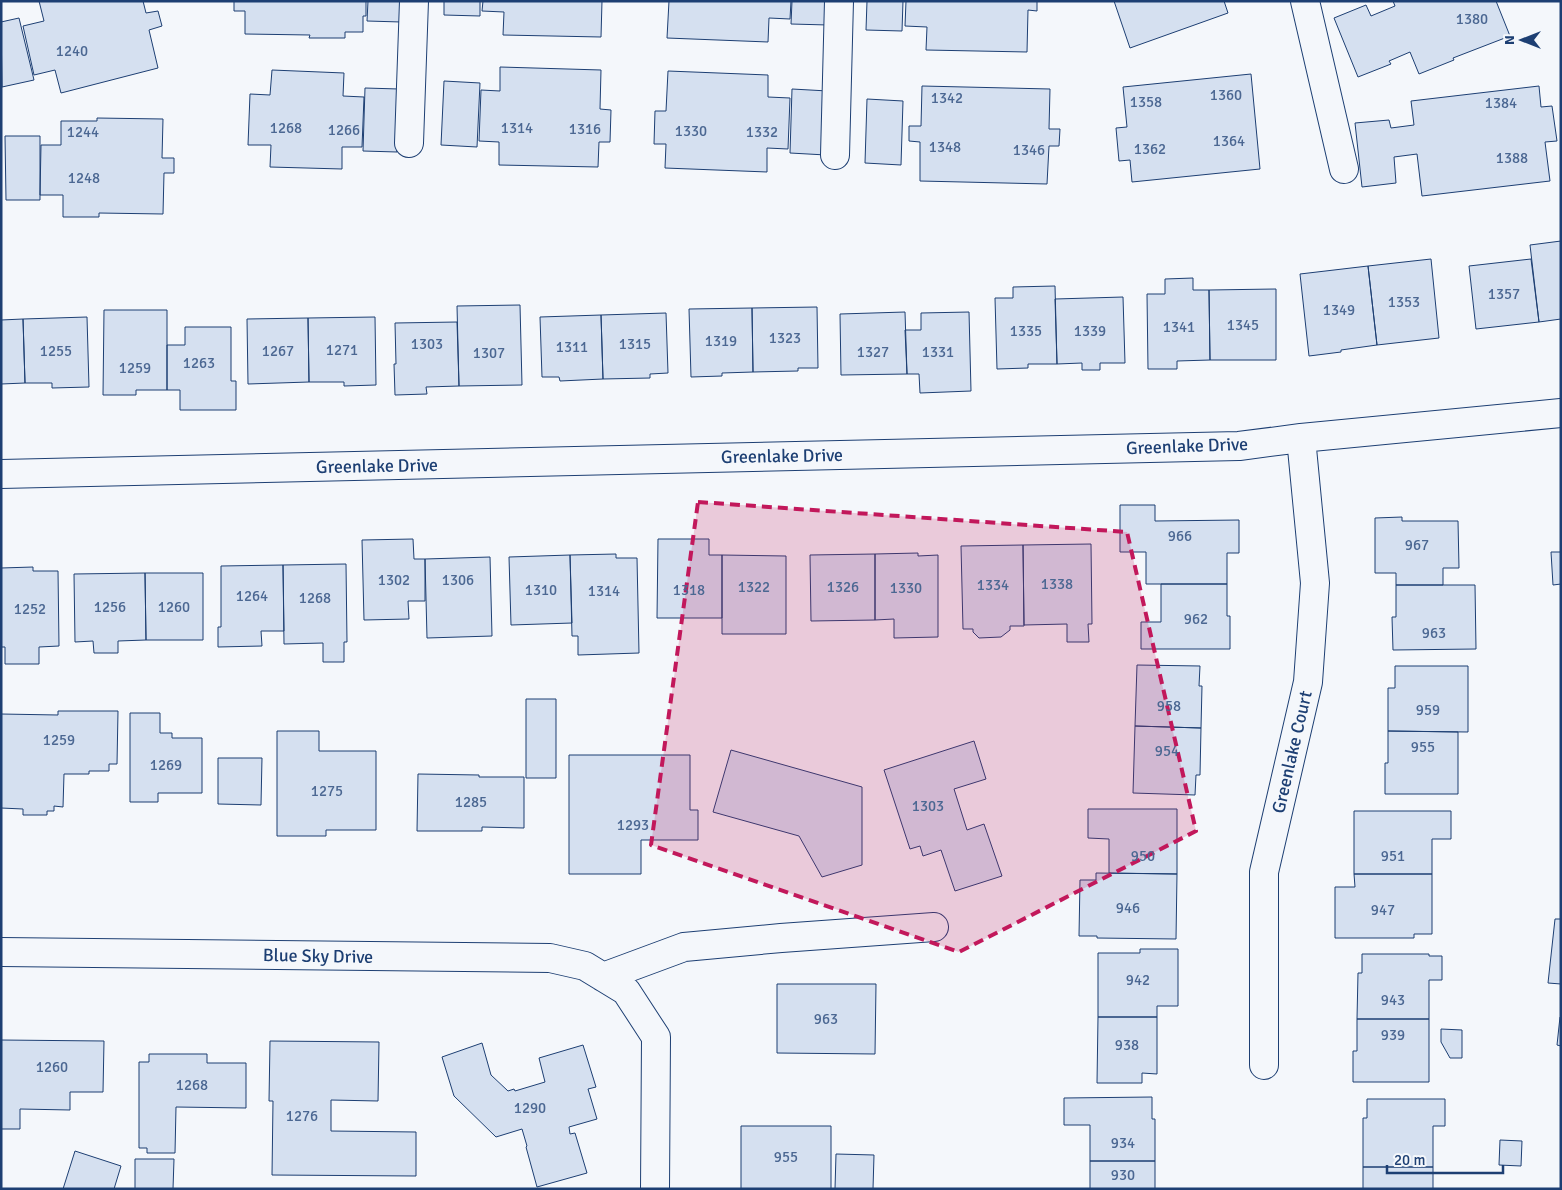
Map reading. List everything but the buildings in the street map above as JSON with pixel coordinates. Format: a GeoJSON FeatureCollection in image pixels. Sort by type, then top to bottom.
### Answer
{"type":"FeatureCollection","features":[{"type":"Feature","properties":{"kind":"street"},"geometry":{"type":"LineString","coordinates":[[409,143],[414,1]]}},
{"type":"Feature","properties":{"kind":"street"},"geometry":{"type":"LineString","coordinates":[[835,155],[839,1]]}},
{"type":"Feature","properties":{"kind":"street"},"geometry":{"type":"LineString","coordinates":[[1305,1],[1344,169]]}},
{"type":"Feature","properties":{"kind":"street","name":"Greenlake Drive"},"geometry":{"type":"LineString","coordinates":[[1,474],[1239,446],[1301,438],[1561,413]]}},
{"type":"Feature","properties":{"kind":"street","name":"Greenlake Court"},"geometry":{"type":"LineString","coordinates":[[1264,1066],[1264,872],[1308,682],[1316,582],[1301,438]]}},
{"type":"Feature","properties":{"kind":"street"},"geometry":{"type":"LineString","coordinates":[[603,977],[684,948],[781,938],[934,927]]}},
{"type":"Feature","properties":{"kind":"street","name":"Blue Sky Drive"},"geometry":{"type":"LineString","coordinates":[[1,952],[550,958],[585,966],[626,991],[656,1037],[656,1189]]}},
{"type":"Feature","properties":{"kind":"highlighted area"},"geometry":{"type":"Polygon","coordinates":[[[698,502],[1127,532],[1196,831],[959,952],[651,845],[698,502]]]}}]}
